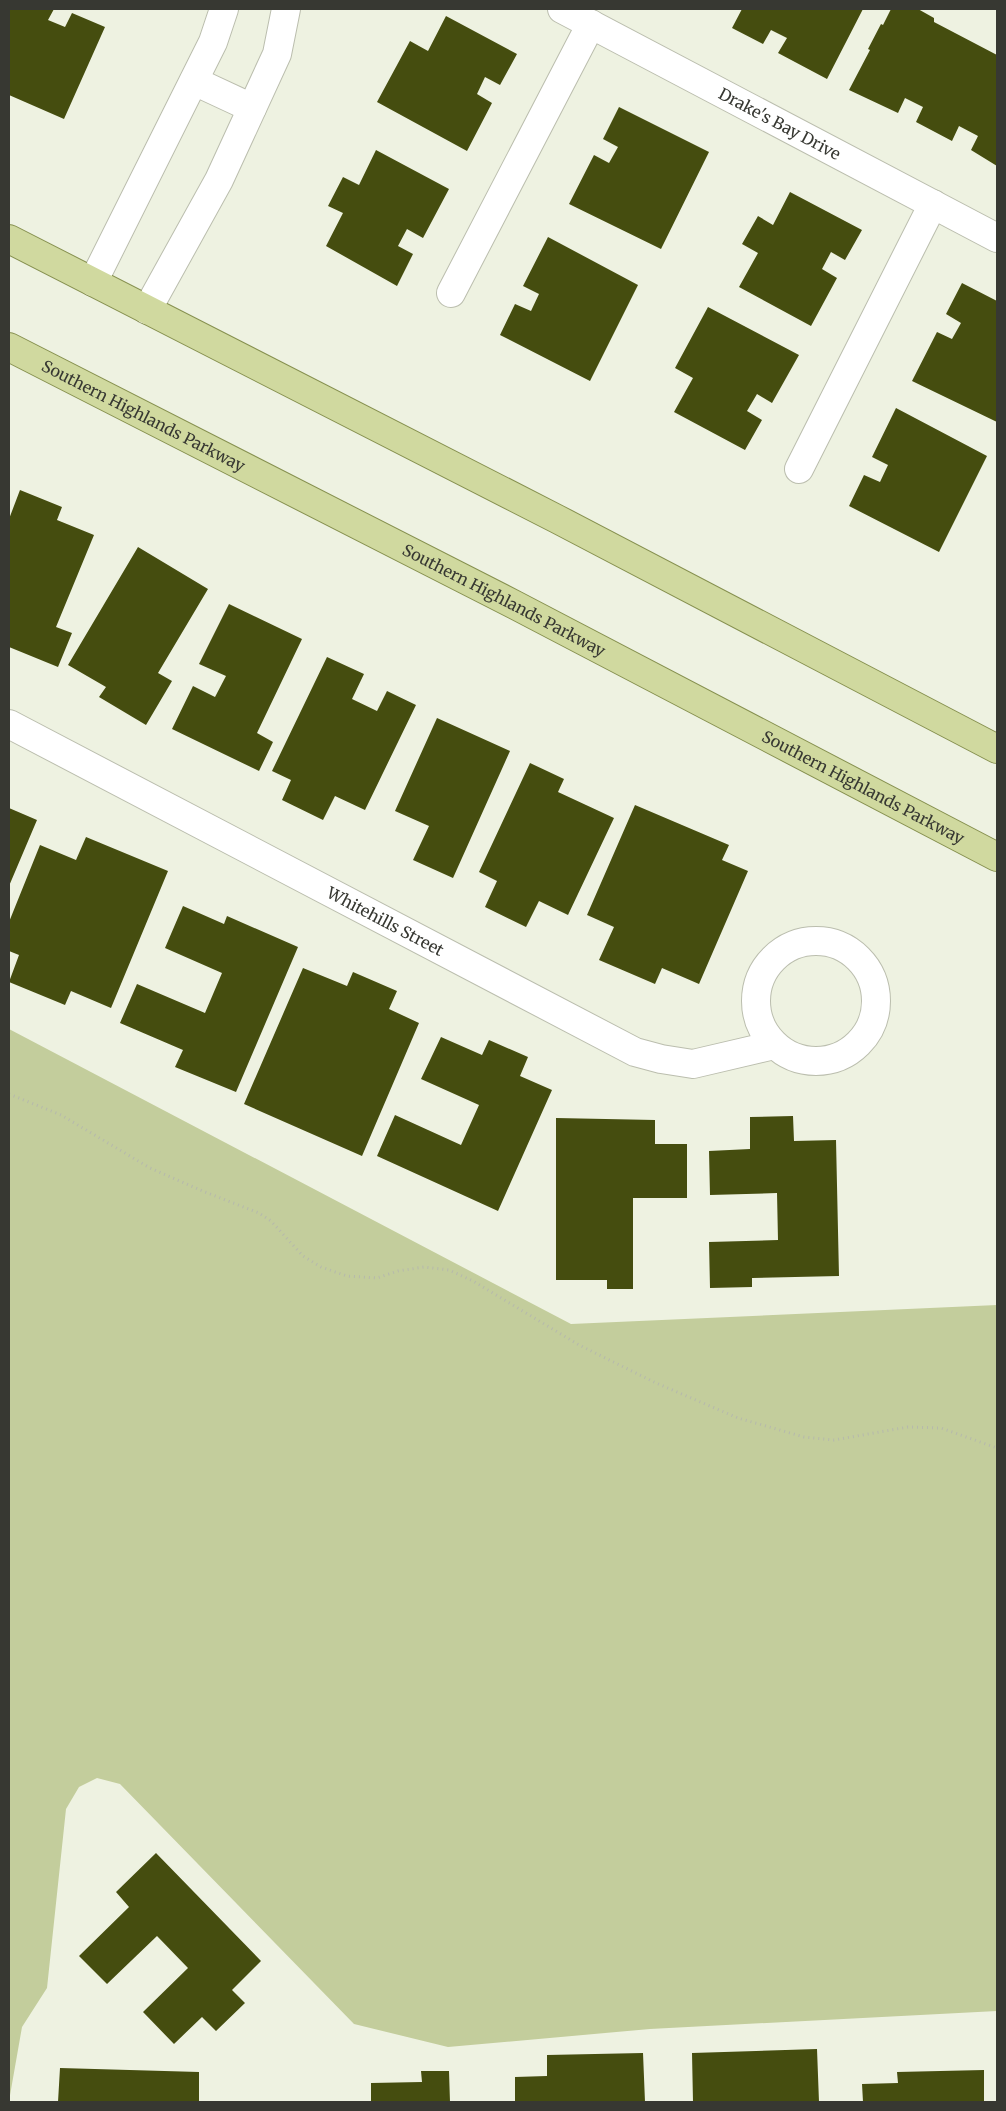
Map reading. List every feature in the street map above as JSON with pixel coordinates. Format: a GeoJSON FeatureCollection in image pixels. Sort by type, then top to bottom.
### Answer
{"type":"FeatureCollection","features":[{"type":"Feature","properties":{"kind":"main road"},"geometry":{"type":"LineString","coordinates":[[9,240],[557,519],[997,749]]}},
{"type":"Feature","properties":{"kind":"main road","name":"Southern Highlands Parkway"},"geometry":{"type":"LineString","coordinates":[[9,347],[506,600],[997,857]]}},
{"type":"Feature","properties":{"kind":"street"},"geometry":{"type":"LineString","coordinates":[[92,282],[213,42],[224,9]]}},
{"type":"Feature","properties":{"kind":"street"},"geometry":{"type":"LineString","coordinates":[[147,310],[219,180],[276,54],[286,9]]}},
{"type":"Feature","properties":{"kind":"street","name":"Drake's Bay Drive"},"geometry":{"type":"LineString","coordinates":[[562,9],[997,238]]}},
{"type":"Feature","properties":{"kind":"street"},"geometry":{"type":"LineString","coordinates":[[451,293],[591,24]]}},
{"type":"Feature","properties":{"kind":"street"},"geometry":{"type":"LineString","coordinates":[[194,81],[252,108]]}},
{"type":"Feature","properties":{"kind":"street"},"geometry":{"type":"LineString","coordinates":[[800,469],[932,204]]}},
{"type":"Feature","properties":{"kind":"street","name":"Whitehills Street"},"geometry":{"type":"LineString","coordinates":[[9,724],[635,1052],[661,1060],[692,1064],[774,1045]]}},
{"type":"Feature","properties":{"kind":"street"},"geometry":{"type":"LineString","coordinates":[[812,941],[832,943],[850,951],[864,966],[873,983],[876,1002],[872,1022],[862,1039],[847,1052],[829,1060],[809,1061],[790,1056],[774,1045],[762,1029],[756,1010],[756,990],[763,972],[776,956],[793,945],[812,941]]}},
{"type":"Feature","properties":{"kind":"path"},"geometry":{"type":"LineString","coordinates":[[9,1094],[61,1115],[150,1168],[258,1213],[271,1221],[303,1256],[321,1267],[347,1276],[377,1278],[398,1271],[424,1267],[449,1270],[473,1281],[579,1345],[656,1384],[738,1418],[804,1437],[834,1440],[908,1428],[941,1428],[997,1448]]}},
{"type":"Feature","properties":{"kind":"green space"},"geometry":{"type":"Polygon","coordinates":[[[9,1029],[571,1324],[997,1305],[997,2011],[650,2029],[448,2047],[354,2024],[120,1784],[97,1778],[79,1787],[66,1809],[47,1988],[22,2027],[9,2101],[9,1029]]]}},
{"type":"Feature","properties":{"kind":"building"},"geometry":{"type":"Polygon","coordinates":[[[9,9],[54,9],[48,20],[65,27],[72,13],[105,27],[64,119],[9,95],[9,9]]]}},
{"type":"Feature","properties":{"kind":"building"},"geometry":{"type":"Polygon","coordinates":[[[742,9],[863,9],[827,79],[778,53],[787,38],[771,30],[763,44],[732,28],[742,9]]]}},
{"type":"Feature","properties":{"kind":"building"},"geometry":{"type":"Polygon","coordinates":[[[891,9],[918,9],[934,18],[934,22],[997,55],[997,166],[971,150],[978,136],[959,126],[952,141],[916,122],[923,107],[905,98],[898,113],[849,90],[870,50],[868,49],[891,9]]]}},
{"type":"Feature","properties":{"kind":"building"},"geometry":{"type":"Polygon","coordinates":[[[446,16],[517,54],[500,85],[485,77],[477,94],[492,103],[467,151],[377,102],[410,41],[428,51],[446,16]]]}},
{"type":"Feature","properties":{"kind":"building"},"geometry":{"type":"Polygon","coordinates":[[[619,107],[709,152],[661,249],[569,204],[594,155],[609,163],[618,147],[603,139],[619,107]]]}},
{"type":"Feature","properties":{"kind":"building"},"geometry":{"type":"Polygon","coordinates":[[[376,150],[449,189],[423,238],[407,229],[398,246],[413,254],[397,286],[326,246],[343,213],[328,206],[343,177],[359,185],[376,150]]]}},
{"type":"Feature","properties":{"kind":"building"},"geometry":{"type":"Polygon","coordinates":[[[790,192],[862,230],[845,260],[831,252],[822,269],[837,278],[811,326],[739,287],[758,253],[742,244],[758,216],[773,225],[790,192]]]}},
{"type":"Feature","properties":{"kind":"building"},"geometry":{"type":"Polygon","coordinates":[[[548,237],[638,285],[590,381],[500,335],[515,304],[531,311],[539,294],[523,286],[548,237]]]}},
{"type":"Feature","properties":{"kind":"building"},"geometry":{"type":"Polygon","coordinates":[[[962,283],[997,301],[997,422],[912,381],[937,332],[952,339],[961,323],[946,314],[962,283]]]}},
{"type":"Feature","properties":{"kind":"building"},"geometry":{"type":"Polygon","coordinates":[[[708,307],[799,355],[772,403],[757,394],[747,411],[762,420],[745,450],[674,412],[693,378],[675,368],[708,307]]]}},
{"type":"Feature","properties":{"kind":"building"},"geometry":{"type":"Polygon","coordinates":[[[896,408],[987,456],[939,552],[849,506],[864,475],[880,482],[888,465],[872,457],[896,408]]]}},
{"type":"Feature","properties":{"kind":"building"},"geometry":{"type":"Polygon","coordinates":[[[20,490],[62,507],[57,520],[94,535],[56,627],[72,633],[58,667],[9,647],[9,519],[20,490]]]}},
{"type":"Feature","properties":{"kind":"building"},"geometry":{"type":"Polygon","coordinates":[[[138,547],[208,589],[158,673],[172,681],[146,725],[99,697],[106,687],[68,665],[138,547]]]}},
{"type":"Feature","properties":{"kind":"building"},"geometry":{"type":"Polygon","coordinates":[[[229,604],[302,639],[257,733],[273,742],[259,771],[172,729],[193,686],[215,697],[226,676],[199,664],[229,604]]]}},
{"type":"Feature","properties":{"kind":"building"},"geometry":{"type":"Polygon","coordinates":[[[327,657],[364,674],[352,699],[377,711],[387,691],[416,705],[365,810],[335,796],[323,820],[282,800],[291,780],[272,771],[327,657]]]}},
{"type":"Feature","properties":{"kind":"building"},"geometry":{"type":"Polygon","coordinates":[[[437,718],[510,751],[453,878],[413,860],[429,826],[395,811],[437,718]]]}},
{"type":"Feature","properties":{"kind":"building"},"geometry":{"type":"Polygon","coordinates":[[[530,763],[564,779],[558,792],[614,818],[568,915],[539,901],[526,927],[485,907],[497,881],[479,872],[530,763]]]}},
{"type":"Feature","properties":{"kind":"building"},"geometry":{"type":"Polygon","coordinates":[[[635,805],[729,845],[722,860],[748,871],[699,984],[662,968],[655,984],[599,960],[614,927],[587,915],[635,805]]]}},
{"type":"Feature","properties":{"kind":"building"},"geometry":{"type":"Polygon","coordinates":[[[9,808],[37,820],[9,886],[9,808]]]}},
{"type":"Feature","properties":{"kind":"building"},"geometry":{"type":"Polygon","coordinates":[[[86,837],[168,871],[111,1008],[71,991],[65,1005],[9,982],[19,955],[9,951],[9,922],[40,845],[76,860],[86,837]]]}},
{"type":"Feature","properties":{"kind":"building"},"geometry":{"type":"Polygon","coordinates":[[[183,906],[224,924],[227,916],[298,947],[236,1092],[175,1067],[183,1050],[120,1023],[137,984],[205,1013],[222,973],[165,948],[183,906]]]}},
{"type":"Feature","properties":{"kind":"building"},"geometry":{"type":"Polygon","coordinates":[[[303,968],[347,986],[353,972],[397,991],[389,1009],[419,1023],[362,1156],[244,1104],[303,968]]]}},
{"type":"Feature","properties":{"kind":"building"},"geometry":{"type":"Polygon","coordinates":[[[441,1037],[482,1055],[489,1040],[528,1057],[520,1076],[552,1090],[498,1211],[377,1156],[395,1115],[461,1145],[479,1105],[421,1079],[441,1037]]]}},
{"type":"Feature","properties":{"kind":"building"},"geometry":{"type":"Polygon","coordinates":[[[793,1116],[794,1141],[836,1140],[839,1276],[752,1278],[752,1287],[710,1288],[709,1242],[778,1240],[777,1193],[710,1195],[709,1151],[750,1149],[750,1117],[793,1116]]]}},
{"type":"Feature","properties":{"kind":"building"},"geometry":{"type":"Polygon","coordinates":[[[556,1118],[655,1120],[655,1144],[687,1144],[687,1198],[633,1198],[633,1289],[607,1289],[607,1280],[556,1280],[556,1118]]]}},
{"type":"Feature","properties":{"kind":"building"},"geometry":{"type":"Polygon","coordinates":[[[156,1853],[261,1961],[232,1990],[245,2003],[216,2031],[202,2017],[174,2044],[143,2012],[188,1968],[157,1936],[107,1984],[79,1956],[129,1907],[116,1892],[156,1853]]]}},
{"type":"Feature","properties":{"kind":"building"},"geometry":{"type":"Polygon","coordinates":[[[817,2049],[819,2102],[693,2102],[692,2053],[817,2049]]]}},
{"type":"Feature","properties":{"kind":"building"},"geometry":{"type":"Polygon","coordinates":[[[643,2053],[645,2102],[515,2102],[515,2077],[547,2076],[547,2055],[643,2053]]]}},
{"type":"Feature","properties":{"kind":"building"},"geometry":{"type":"Polygon","coordinates":[[[60,2068],[199,2072],[199,2102],[58,2102],[60,2068]]]}},
{"type":"Feature","properties":{"kind":"building"},"geometry":{"type":"Polygon","coordinates":[[[984,2070],[984,2102],[863,2102],[862,2084],[898,2083],[897,2072],[984,2070]]]}},
{"type":"Feature","properties":{"kind":"building"},"geometry":{"type":"Polygon","coordinates":[[[421,2071],[449,2071],[450,2102],[371,2102],[371,2083],[422,2082],[421,2071]]]}}]}
